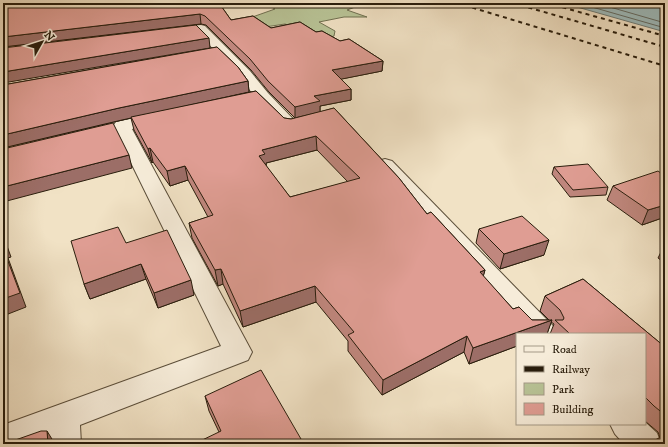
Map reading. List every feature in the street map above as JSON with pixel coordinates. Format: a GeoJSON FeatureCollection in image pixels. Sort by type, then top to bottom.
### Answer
{"type":"FeatureCollection","features":[{"type":"Feature","properties":{"kind":"street"},"geometry":{"type":"LineString","coordinates":[[160,33],[201,29],[245,74],[262,96],[291,126],[311,121]]}},
{"type":"Feature","properties":{"kind":"street"},"geometry":{"type":"LineString","coordinates":[[206,53],[222,51]]}},
{"type":"Feature","properties":{"kind":"street"},"geometry":{"type":"LineString","coordinates":[[216,106],[262,96]]}},
{"type":"Feature","properties":{"kind":"street"},"geometry":{"type":"LineString","coordinates":[[3,440],[64,431],[238,352],[114,128],[184,113]]}},
{"type":"Feature","properties":{"kind":"street"},"geometry":{"type":"LineString","coordinates":[[371,149],[542,333]]}},
{"type":"Feature","properties":{"kind":"street"},"geometry":{"type":"LineString","coordinates":[[627,425],[645,444]]}},
{"type":"Feature","properties":{"kind":"green space"},"geometry":{"type":"Polygon","coordinates":[[[264,3],[350,3],[358,6],[347,10],[367,17],[344,17],[319,22],[335,31],[334,36],[325,39],[285,24],[265,27],[244,20],[275,9],[264,3]]]}},
{"type":"Feature","properties":{"kind":"water"},"geometry":{"type":"Polygon","coordinates":[[[563,3],[649,3],[665,7],[665,32],[563,3]]]}},
{"type":"Feature","properties":{"kind":"building"},"geometry":{"type":"Polygon","coordinates":[[[3,3],[219,3],[231,20],[253,16],[271,28],[300,22],[316,32],[322,31],[340,41],[349,39],[383,61],[332,70],[351,89],[314,96],[320,101],[295,107],[268,81],[250,59],[205,16],[200,14],[3,37],[3,3]]]}},
{"type":"Feature","properties":{"kind":"building"},"geometry":{"type":"Polygon","coordinates":[[[196,25],[209,38],[3,72],[3,48],[196,25]]]}},
{"type":"Feature","properties":{"kind":"building"},"geometry":{"type":"Polygon","coordinates":[[[217,47],[238,67],[248,81],[119,108],[3,135],[3,85],[217,47]]]}},
{"type":"Feature","properties":{"kind":"building"},"geometry":{"type":"Polygon","coordinates":[[[256,91],[284,118],[291,119],[334,108],[399,178],[427,214],[431,212],[485,270],[480,272],[513,309],[519,307],[532,320],[552,320],[473,348],[467,336],[383,380],[348,335],[354,332],[315,286],[240,311],[221,269],[215,270],[189,223],[213,215],[185,166],[167,171],[150,148],[148,149],[131,117],[256,91]],[[316,136],[262,150],[265,154],[259,156],[290,197],[360,178],[316,136]]]}},
{"type":"Feature","properties":{"kind":"building"},"geometry":{"type":"Polygon","coordinates":[[[113,123],[129,155],[3,187],[3,149],[113,123]]]}},
{"type":"Feature","properties":{"kind":"building"},"geometry":{"type":"Polygon","coordinates":[[[588,164],[608,187],[573,190],[554,167],[588,164]]]}},
{"type":"Feature","properties":{"kind":"building"},"geometry":{"type":"Polygon","coordinates":[[[658,171],[665,176],[665,205],[648,210],[613,186],[658,171]]]}},
{"type":"Feature","properties":{"kind":"building"},"geometry":{"type":"Polygon","coordinates":[[[522,216],[549,240],[504,254],[479,229],[522,216]]]}},
{"type":"Feature","properties":{"kind":"building"},"geometry":{"type":"Polygon","coordinates":[[[118,227],[126,243],[167,230],[191,280],[154,293],[141,264],[84,284],[71,241],[118,227]]]}},
{"type":"Feature","properties":{"kind":"building"},"geometry":{"type":"Polygon","coordinates":[[[3,248],[20,293],[3,299],[3,248]]]}},
{"type":"Feature","properties":{"kind":"building"},"geometry":{"type":"Polygon","coordinates":[[[583,279],[665,347],[665,415],[646,398],[646,333],[569,333],[555,320],[563,320],[564,318],[560,310],[545,296],[583,279]]]}},
{"type":"Feature","properties":{"kind":"building"},"geometry":{"type":"Polygon","coordinates":[[[261,370],[301,439],[292,444],[194,444],[221,431],[205,396],[261,370]]]}},
{"type":"Feature","properties":{"kind":"building"},"geometry":{"type":"Polygon","coordinates":[[[41,431],[47,431],[48,444],[4,444],[41,431]]]}},
{"type":"Feature","properties":{"kind":"building"},"geometry":{"type":"Polygon","coordinates":[[[665,435],[665,444],[647,444],[665,435]]]}},
{"type":"Feature","properties":{"kind":"railway"},"geometry":{"type":"LineString","coordinates":[[457,3],[665,66]]}},
{"type":"Feature","properties":{"kind":"railway"},"geometry":{"type":"LineString","coordinates":[[513,3],[665,47]]}},
{"type":"Feature","properties":{"kind":"railway"},"geometry":{"type":"LineString","coordinates":[[547,3],[665,36]]}}]}
